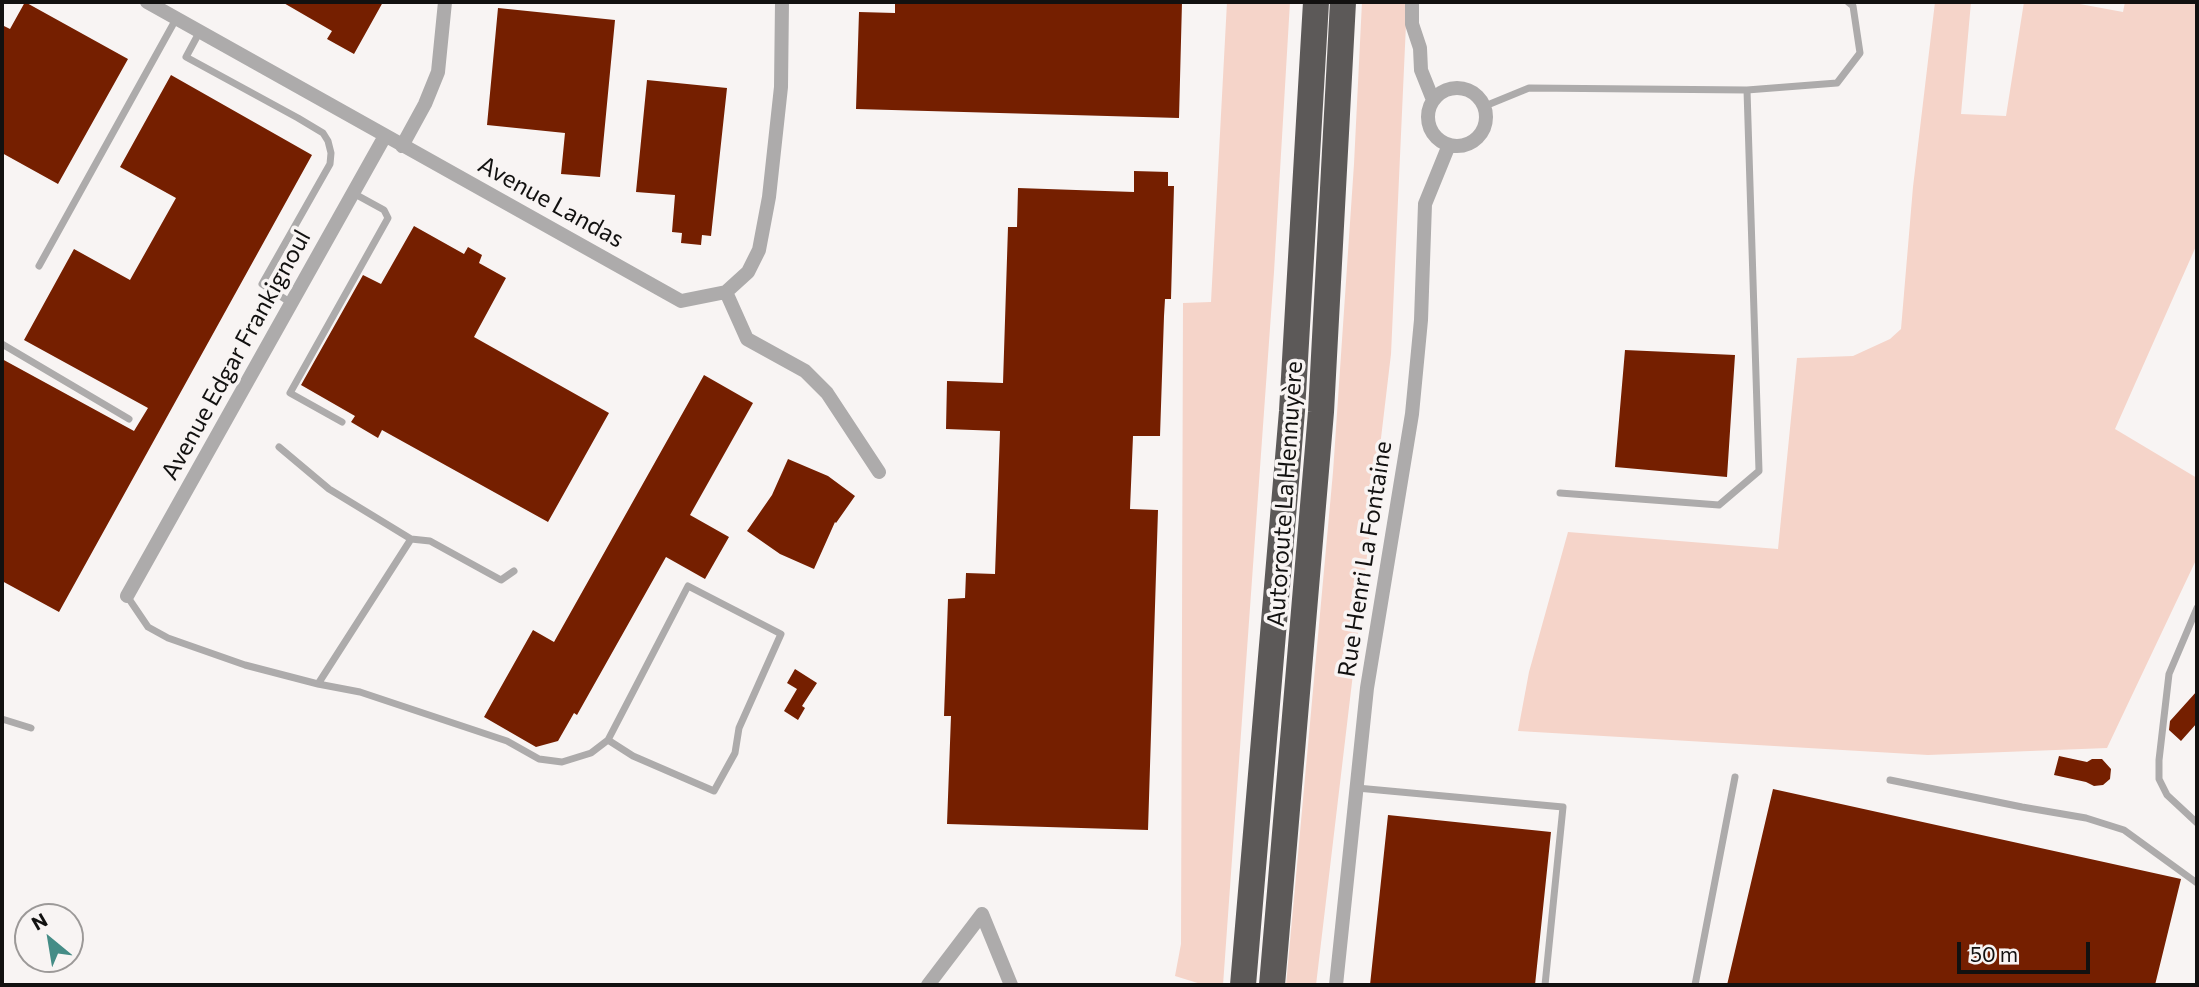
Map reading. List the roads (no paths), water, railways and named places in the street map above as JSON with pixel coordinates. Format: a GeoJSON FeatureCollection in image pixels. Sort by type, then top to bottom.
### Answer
{"type":"FeatureCollection","features":[{"type":"Feature","properties":{"kind":"highway","name":"Autoroute La Hennuyère"},"geometry":{"type":"LineString","coordinates":[[1243,985],[1292,411],[1316,2]]}},
{"type":"Feature","properties":{"kind":"highway","name":"Autoroute La Hennuyère"},"geometry":{"type":"LineString","coordinates":[[1272,985],[1321,412],[1343,2]]}},
{"type":"Feature","properties":{"kind":"street","name":"Avenue Landas"},"geometry":{"type":"LineString","coordinates":[[147,2],[681,301],[726,292]]}},
{"type":"Feature","properties":{"kind":"street"},"geometry":{"type":"LineString","coordinates":[[402,146],[425,104],[438,72],[445,2]]}},
{"type":"Feature","properties":{"kind":"street"},"geometry":{"type":"LineString","coordinates":[[782,2],[781,87],[769,197],[759,250],[748,272],[726,292],[747,339],[805,371],[827,393],[879,472]]}},
{"type":"Feature","properties":{"kind":"street"},"geometry":{"type":"LineString","coordinates":[[1412,2],[1412,24],[1420,48],[1420,71],[1433,100]]}},
{"type":"Feature","properties":{"kind":"street"},"geometry":{"type":"LineString","coordinates":[[1465,88],[1473,92],[1485,106],[1482,133],[1467,144],[1449,145],[1435,137],[1431,130],[1428,115],[1433,100],[1447,89],[1465,88]]}},
{"type":"Feature","properties":{"kind":"street","name":"Avenue Edgar Frankignoul"},"geometry":{"type":"LineString","coordinates":[[127,596],[384,136]]}},
{"type":"Feature","properties":{"kind":"street","name":"Rue Henri La Fontaine"},"geometry":{"type":"LineString","coordinates":[[1336,985],[1369,675],[1412,414],[1420,320],[1425,204],[1449,145]]}},
{"type":"Feature","properties":{"kind":"street"},"geometry":{"type":"LineString","coordinates":[[928,985],[982,914],[1012,985]]}},
{"type":"Feature","properties":{"kind":"lane"},"geometry":{"type":"LineString","coordinates":[[1485,106],[1530,88],[1747,90],[1837,83],[1860,53],[1853,6],[1848,2]]}},
{"type":"Feature","properties":{"kind":"lane"},"geometry":{"type":"LineString","coordinates":[[39,266],[176,18]]}},
{"type":"Feature","properties":{"kind":"lane"},"geometry":{"type":"LineString","coordinates":[[200,32],[186,57],[298,118],[323,133],[328,141],[330,163],[262,284],[291,303]]}},
{"type":"Feature","properties":{"kind":"lane"},"geometry":{"type":"LineString","coordinates":[[1560,493],[1719,505],[1759,471],[1747,90]]}},
{"type":"Feature","properties":{"kind":"lane"},"geometry":{"type":"LineString","coordinates":[[342,422],[290,393],[388,218],[384,210],[353,193]]}},
{"type":"Feature","properties":{"kind":"lane"},"geometry":{"type":"LineString","coordinates":[[2,344],[129,419]]}},
{"type":"Feature","properties":{"kind":"lane"},"geometry":{"type":"LineString","coordinates":[[279,447],[329,489],[411,539],[430,541],[501,580],[514,572]]}},
{"type":"Feature","properties":{"kind":"lane"},"geometry":{"type":"LineString","coordinates":[[318,684],[411,539]]}},
{"type":"Feature","properties":{"kind":"lane"},"geometry":{"type":"LineString","coordinates":[[127,596],[148,627],[168,638],[245,665],[360,692],[507,741],[539,759],[562,762],[591,753],[608,740],[688,586],[781,634],[739,728],[735,753],[714,791],[633,756],[608,740]]}},
{"type":"Feature","properties":{"kind":"lane"},"geometry":{"type":"LineString","coordinates":[[2197,608],[2169,674],[2159,779],[2167,796],[2197,823]]}},
{"type":"Feature","properties":{"kind":"lane"},"geometry":{"type":"LineString","coordinates":[[2,719],[31,728]]}},
{"type":"Feature","properties":{"kind":"lane"},"geometry":{"type":"LineString","coordinates":[[1695,985],[1735,777]]}},
{"type":"Feature","properties":{"kind":"lane"},"geometry":{"type":"LineString","coordinates":[[1890,780],[2086,818],[2124,830],[2197,883]]}},
{"type":"Feature","properties":{"kind":"lane"},"geometry":{"type":"LineString","coordinates":[[1357,788],[1563,807],[1545,985]]}}]}
